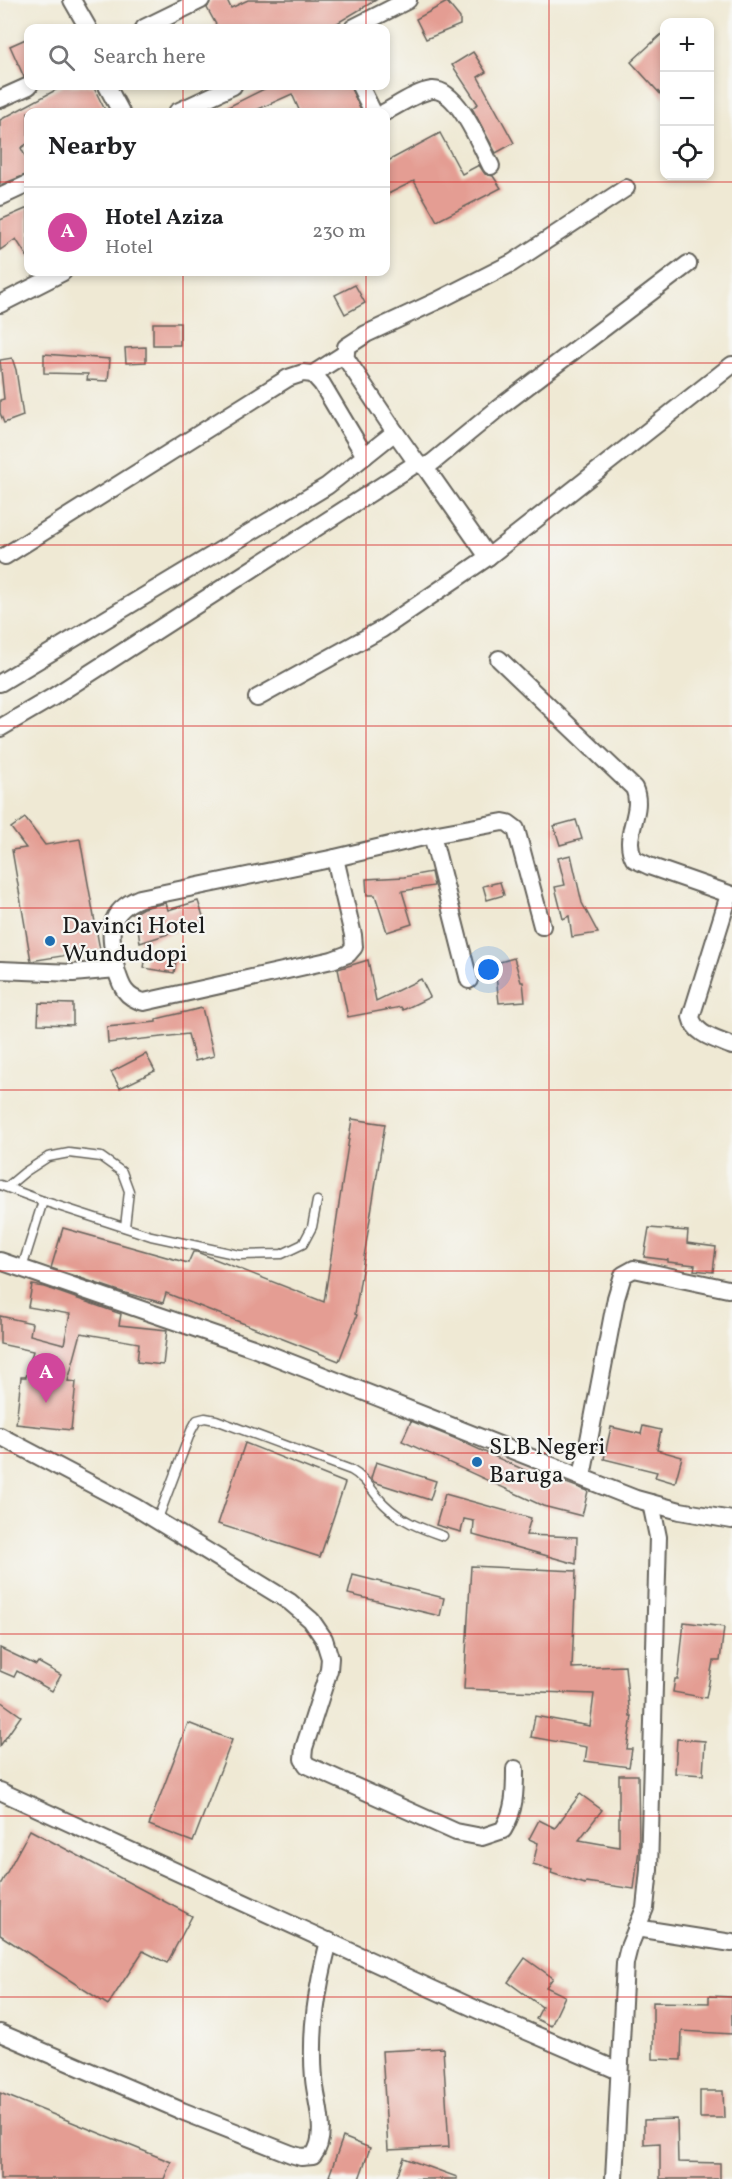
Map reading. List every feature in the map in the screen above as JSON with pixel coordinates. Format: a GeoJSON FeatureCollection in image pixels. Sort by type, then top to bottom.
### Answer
{"type":"FeatureCollection","features":[{"type":"Feature","properties":{"kind":"street"},"geometry":{"type":"LineString","coordinates":[[72,0],[86,24]]}},
{"type":"Feature","properties":{"kind":"street"},"geometry":{"type":"LineString","coordinates":[[152,24],[201,0]]}},
{"type":"Feature","properties":{"kind":"street"},"geometry":{"type":"LineString","coordinates":[[361,24],[408,0]]}},
{"type":"Feature","properties":{"kind":"street"},"geometry":{"type":"LineString","coordinates":[[0,99],[24,88]]}},
{"type":"Feature","properties":{"kind":"street"},"geometry":{"type":"LineString","coordinates":[[109,90],[119,108]]}},
{"type":"Feature","properties":{"kind":"street"},"geometry":{"type":"LineString","coordinates":[[186,108],[224,90]]}},
{"type":"Feature","properties":{"kind":"street"},"geometry":{"type":"LineString","coordinates":[[362,90],[371,108]]}},
{"type":"Feature","properties":{"kind":"street"},"geometry":{"type":"LineString","coordinates":[[390,110],[434,90],[449,96],[460,108],[491,166]]}},
{"type":"Feature","properties":{"kind":"street"},"geometry":{"type":"LineString","coordinates":[[0,197],[24,186]]}},
{"type":"Feature","properties":{"kind":"street"},"geometry":{"type":"LineString","coordinates":[[488,557],[395,432],[345,357],[346,347],[366,334],[512,263],[626,188]]}},
{"type":"Feature","properties":{"kind":"street"},"geometry":{"type":"LineString","coordinates":[[0,728],[53,698],[421,465],[688,264]]}},
{"type":"Feature","properties":{"kind":"street"},"geometry":{"type":"LineString","coordinates":[[0,304],[55,276]]}},
{"type":"Feature","properties":{"kind":"street"},"geometry":{"type":"LineString","coordinates":[[5,556],[288,378],[303,373],[313,374],[345,353]]}},
{"type":"Feature","properties":{"kind":"street"},"geometry":{"type":"LineString","coordinates":[[257,698],[382,629],[488,557],[732,365]]}},
{"type":"Feature","properties":{"kind":"street"},"geometry":{"type":"LineString","coordinates":[[313,374],[322,384],[365,456]]}},
{"type":"Feature","properties":{"kind":"street"},"geometry":{"type":"LineString","coordinates":[[0,683],[327,486],[395,432]]}},
{"type":"Feature","properties":{"kind":"street"},"geometry":{"type":"LineString","coordinates":[[499,659],[634,788],[638,797],[629,843],[634,859],[649,867],[731,895],[691,1017],[693,1026],[701,1033],[732,1046]]}},
{"type":"Feature","properties":{"kind":"street"},"geometry":{"type":"LineString","coordinates":[[335,858],[353,935],[354,947],[348,954],[332,960],[157,1001],[134,1000],[123,991],[116,969],[112,926],[115,915],[124,904],[140,898],[335,858],[432,835],[503,822],[513,825],[518,836],[542,926]]}},
{"type":"Feature","properties":{"kind":"street"},"geometry":{"type":"LineString","coordinates":[[432,835],[469,980]]}},
{"type":"Feature","properties":{"kind":"street"},"geometry":{"type":"LineString","coordinates":[[0,969],[74,973],[116,969]]}},
{"type":"Feature","properties":{"kind":"street"},"geometry":{"type":"LineString","coordinates":[[0,1261],[253,1348],[651,1503],[680,1511],[732,1520]]}},
{"type":"Feature","properties":{"kind":"street"},"geometry":{"type":"LineString","coordinates":[[582,1477],[616,1298],[623,1275],[634,1269],[728,1289]]}},
{"type":"Feature","properties":{"kind":"street"},"geometry":{"type":"LineString","coordinates":[[0,1436],[50,1461],[157,1521],[290,1602],[311,1620],[324,1639],[330,1658],[329,1670],[304,1748],[303,1760],[307,1765],[456,1832],[482,1837],[503,1830],[511,1816],[514,1802],[515,1769]]}},
{"type":"Feature","properties":{"kind":"street"},"geometry":{"type":"LineString","coordinates":[[614,2179],[625,1963],[645,1908],[649,1870],[658,1537],[651,1503]]}},
{"type":"Feature","properties":{"kind":"street"},"geometry":{"type":"LineString","coordinates":[[0,1791],[478,2010],[619,2071]]}},
{"type":"Feature","properties":{"kind":"street"},"geometry":{"type":"LineString","coordinates":[[636,1928],[732,1943]]}},
{"type":"Feature","properties":{"kind":"street"},"geometry":{"type":"LineString","coordinates":[[0,2033],[182,2111],[291,2154],[301,2157],[313,2156],[319,2148],[321,2133],[314,2079],[314,2017],[329,1941]]}},
{"type":"Feature","properties":{"kind":"lane"},"geometry":{"type":"LineString","coordinates":[[3,1186],[48,1157],[69,1153],[101,1157],[122,1172],[129,1191],[125,1227]]}},
{"type":"Feature","properties":{"kind":"lane"},"geometry":{"type":"LineString","coordinates":[[3,1186],[150,1236],[239,1255],[282,1254],[303,1244],[312,1227],[317,1201]]}},
{"type":"Feature","properties":{"kind":"lane"},"geometry":{"type":"LineString","coordinates":[[21,1268],[43,1201]]}},
{"type":"Feature","properties":{"kind":"lane"},"geometry":{"type":"LineString","coordinates":[[157,1521],[191,1431],[197,1420],[206,1418],[351,1470],[363,1478],[399,1518],[443,1536]]}},
{"type":"Feature","properties":{"kind":"building"},"geometry":{"type":"Polygon","coordinates":[[[211,0],[227,0],[231,8],[248,0],[376,0],[336,24],[216,24],[207,8],[211,0]]]}},
{"type":"Feature","properties":{"kind":"building"},"geometry":{"type":"Polygon","coordinates":[[[447,2],[460,18],[460,25],[426,39],[416,19],[447,2]]]}},
{"type":"Feature","properties":{"kind":"building"},"geometry":{"type":"Polygon","coordinates":[[[660,36],[660,94],[631,62],[660,36]]]}},
{"type":"Feature","properties":{"kind":"building"},"geometry":{"type":"Polygon","coordinates":[[[24,40],[24,77],[10,46],[24,40]]]}},
{"type":"Feature","properties":{"kind":"building"},"geometry":{"type":"Polygon","coordinates":[[[473,52],[486,72],[478,77],[514,143],[496,153],[472,108],[478,104],[452,65],[473,52]]]}},
{"type":"Feature","properties":{"kind":"building"},"geometry":{"type":"Polygon","coordinates":[[[56,90],[95,90],[104,108],[24,108],[24,146],[21,148],[24,154],[24,176],[0,185],[0,120],[56,90]]]}},
{"type":"Feature","properties":{"kind":"building"},"geometry":{"type":"Polygon","coordinates":[[[262,90],[352,90],[360,108],[298,108],[292,94],[261,108],[226,108],[262,90]]]}},
{"type":"Feature","properties":{"kind":"building"},"geometry":{"type":"Polygon","coordinates":[[[440,133],[462,174],[479,165],[485,174],[493,176],[501,188],[437,221],[414,181],[390,193],[390,160],[440,133]]]}},
{"type":"Feature","properties":{"kind":"building"},"geometry":{"type":"Polygon","coordinates":[[[24,210],[24,252],[16,239],[0,250],[0,220],[24,210]]]}},
{"type":"Feature","properties":{"kind":"building"},"geometry":{"type":"Polygon","coordinates":[[[355,285],[365,303],[345,314],[335,295],[355,285]]]}},
{"type":"Feature","properties":{"kind":"building"},"geometry":{"type":"Polygon","coordinates":[[[153,323],[180,323],[180,345],[153,345],[153,323]]]}},
{"type":"Feature","properties":{"kind":"building"},"geometry":{"type":"Polygon","coordinates":[[[146,347],[146,362],[126,363],[125,348],[146,347]]]}},
{"type":"Feature","properties":{"kind":"building"},"geometry":{"type":"Polygon","coordinates":[[[44,354],[110,359],[108,381],[87,380],[88,374],[44,373],[44,354]]]}},
{"type":"Feature","properties":{"kind":"building"},"geometry":{"type":"Polygon","coordinates":[[[12,358],[23,416],[4,423],[0,413],[0,400],[4,399],[0,360],[12,358]]]}},
{"type":"Feature","properties":{"kind":"building"},"geometry":{"type":"Polygon","coordinates":[[[25,818],[45,845],[80,839],[100,950],[31,961],[12,850],[26,848],[11,828],[25,818]]]}},
{"type":"Feature","properties":{"kind":"building"},"geometry":{"type":"Polygon","coordinates":[[[576,820],[582,839],[560,845],[554,826],[576,820]]]}},
{"type":"Feature","properties":{"kind":"building"},"geometry":{"type":"Polygon","coordinates":[[[571,855],[582,903],[598,933],[572,937],[569,916],[563,919],[555,887],[565,885],[558,858],[571,855]]]}},
{"type":"Feature","properties":{"kind":"building"},"geometry":{"type":"Polygon","coordinates":[[[431,872],[434,886],[402,891],[412,924],[387,932],[375,895],[367,895],[366,879],[404,877],[431,872]]]}},
{"type":"Feature","properties":{"kind":"building"},"geometry":{"type":"Polygon","coordinates":[[[500,882],[504,895],[487,900],[483,886],[500,882]]]}},
{"type":"Feature","properties":{"kind":"building"},"geometry":{"type":"Polygon","coordinates":[[[198,901],[205,922],[140,943],[136,912],[143,908],[166,903],[168,910],[198,901]]]}},
{"type":"Feature","properties":{"kind":"building"},"geometry":{"type":"Polygon","coordinates":[[[147,949],[177,955],[174,973],[144,968],[147,949]]]}},
{"type":"Feature","properties":{"kind":"building"},"geometry":{"type":"Polygon","coordinates":[[[514,958],[521,982],[523,982],[525,1001],[499,1003],[493,964],[514,958]]]}},
{"type":"Feature","properties":{"kind":"building"},"geometry":{"type":"Polygon","coordinates":[[[368,960],[376,1001],[421,979],[430,997],[403,1010],[401,1007],[348,1017],[338,969],[368,960]]]}},
{"type":"Feature","properties":{"kind":"building"},"geometry":{"type":"Polygon","coordinates":[[[39,1003],[73,1004],[73,1025],[38,1024],[39,1003]]]}},
{"type":"Feature","properties":{"kind":"building"},"geometry":{"type":"Polygon","coordinates":[[[202,1008],[214,1056],[195,1061],[188,1034],[108,1043],[107,1027],[156,1022],[156,1019],[202,1008]]]}},
{"type":"Feature","properties":{"kind":"building"},"geometry":{"type":"Polygon","coordinates":[[[146,1054],[155,1071],[120,1088],[111,1072],[146,1054]]]}},
{"type":"Feature","properties":{"kind":"building"},"geometry":{"type":"Polygon","coordinates":[[[352,1119],[385,1124],[355,1314],[357,1315],[339,1361],[166,1293],[163,1303],[51,1268],[63,1228],[188,1263],[193,1252],[197,1252],[324,1302],[352,1119]]]}},
{"type":"Feature","properties":{"kind":"building"},"geometry":{"type":"Polygon","coordinates":[[[649,1228],[688,1231],[687,1243],[716,1247],[713,1272],[694,1270],[695,1265],[644,1257],[649,1228]]]}},
{"type":"Feature","properties":{"kind":"building"},"geometry":{"type":"Polygon","coordinates":[[[32,1285],[44,1287],[121,1314],[119,1325],[167,1330],[163,1365],[137,1362],[139,1343],[81,1333],[68,1381],[76,1382],[71,1430],[16,1424],[21,1377],[26,1377],[33,1351],[0,1344],[0,1316],[32,1323],[30,1335],[64,1344],[70,1314],[28,1307],[32,1285]]]}},
{"type":"Feature","properties":{"kind":"building","name":"SLB Negeri Baruga"},"geometry":{"type":"Polygon","coordinates":[[[411,1421],[557,1485],[558,1480],[588,1491],[582,1516],[543,1506],[402,1441],[411,1421]]]}},
{"type":"Feature","properties":{"kind":"building"},"geometry":{"type":"Polygon","coordinates":[[[643,1426],[661,1430],[657,1450],[682,1457],[675,1483],[655,1477],[657,1472],[604,1459],[611,1427],[641,1434],[643,1426]]]}},
{"type":"Feature","properties":{"kind":"building"},"geometry":{"type":"Polygon","coordinates":[[[245,1443],[345,1483],[320,1557],[218,1524],[245,1443]]]}},
{"type":"Feature","properties":{"kind":"building"},"geometry":{"type":"Polygon","coordinates":[[[376,1462],[436,1481],[430,1500],[374,1482],[371,1478],[376,1462]]]}},
{"type":"Feature","properties":{"kind":"building"},"geometry":{"type":"Polygon","coordinates":[[[445,1494],[531,1518],[526,1535],[577,1537],[576,1564],[473,1535],[474,1521],[464,1519],[461,1532],[436,1525],[445,1494]]]}},
{"type":"Feature","properties":{"kind":"building"},"geometry":{"type":"Polygon","coordinates":[[[471,1566],[576,1571],[572,1668],[625,1666],[630,1716],[632,1716],[627,1749],[632,1749],[629,1767],[585,1761],[587,1747],[531,1737],[535,1716],[590,1726],[594,1694],[464,1689],[471,1566]]]}},
{"type":"Feature","properties":{"kind":"building"},"geometry":{"type":"Polygon","coordinates":[[[353,1575],[444,1598],[440,1616],[348,1594],[353,1575]]]}},
{"type":"Feature","properties":{"kind":"building"},"geometry":{"type":"Polygon","coordinates":[[[684,1622],[724,1627],[720,1661],[713,1661],[706,1698],[673,1692],[675,1679],[678,1679],[684,1622]]]}},
{"type":"Feature","properties":{"kind":"building"},"geometry":{"type":"Polygon","coordinates":[[[0,1648],[36,1665],[38,1662],[61,1675],[52,1691],[17,1671],[14,1677],[0,1671],[0,1648]]]}},
{"type":"Feature","properties":{"kind":"building"},"geometry":{"type":"Polygon","coordinates":[[[0,1701],[21,1716],[0,1746],[0,1701]]]}},
{"type":"Feature","properties":{"kind":"building"},"geometry":{"type":"Polygon","coordinates":[[[188,1723],[232,1740],[193,1842],[149,1825],[188,1723]]]}},
{"type":"Feature","properties":{"kind":"building"},"geometry":{"type":"Polygon","coordinates":[[[677,1739],[705,1741],[703,1775],[675,1773],[677,1739]]]}},
{"type":"Feature","properties":{"kind":"building"},"geometry":{"type":"Polygon","coordinates":[[[619,1775],[638,1775],[639,1849],[634,1889],[586,1882],[585,1884],[551,1873],[552,1870],[533,1864],[538,1843],[529,1839],[539,1820],[555,1828],[580,1794],[602,1810],[579,1840],[619,1847],[619,1775]]]}},
{"type":"Feature","properties":{"kind":"building"},"geometry":{"type":"Polygon","coordinates":[[[30,1830],[192,1916],[167,1963],[143,1951],[108,2005],[0,1935],[0,1885],[30,1830]]]}},
{"type":"Feature","properties":{"kind":"building"},"geometry":{"type":"Polygon","coordinates":[[[525,1958],[553,1978],[546,1987],[565,1996],[551,2026],[536,2019],[542,2007],[508,1982],[525,1958]]]}},
{"type":"Feature","properties":{"kind":"building"},"geometry":{"type":"Polygon","coordinates":[[[709,1996],[732,1997],[732,2034],[682,2031],[681,2060],[653,2059],[653,2002],[709,2003],[709,1996]]]}},
{"type":"Feature","properties":{"kind":"building"},"geometry":{"type":"Polygon","coordinates":[[[443,2048],[449,2147],[388,2150],[382,2051],[443,2048]]]}},
{"type":"Feature","properties":{"kind":"building"},"geometry":{"type":"Polygon","coordinates":[[[700,2091],[723,2091],[724,2118],[700,2118],[700,2091]]]}},
{"type":"Feature","properties":{"kind":"building"},"geometry":{"type":"Polygon","coordinates":[[[0,2093],[171,2162],[164,2179],[0,2179],[0,2093]]]}},
{"type":"Feature","properties":{"kind":"building"},"geometry":{"type":"Polygon","coordinates":[[[677,2119],[678,2162],[720,2163],[720,2179],[660,2179],[660,2143],[644,2144],[644,2120],[677,2119]]]}},
{"type":"Feature","properties":{"kind":"building"},"geometry":{"type":"Polygon","coordinates":[[[343,2137],[370,2148],[359,2179],[336,2179],[329,2176],[343,2137]]]}},
{"type":"Feature","properties":{"kind":"building"},"geometry":{"type":"Polygon","coordinates":[[[404,2158],[457,2177],[457,2179],[396,2179],[404,2158]]]}},
{"type":"Feature","properties":{"kind":"place","name":"Davinci Hotel Wundudopi"},"geometry":{"type":"Point","coordinates":[50,941]}},
{"type":"Feature","properties":{"kind":"place","name":"Hotel Aziza"},"geometry":{"type":"Point","coordinates":[46,1403]}},
{"type":"Feature","properties":{"kind":"place","name":"SLB Negeri Baruga"},"geometry":{"type":"Point","coordinates":[477,1462]}}]}
